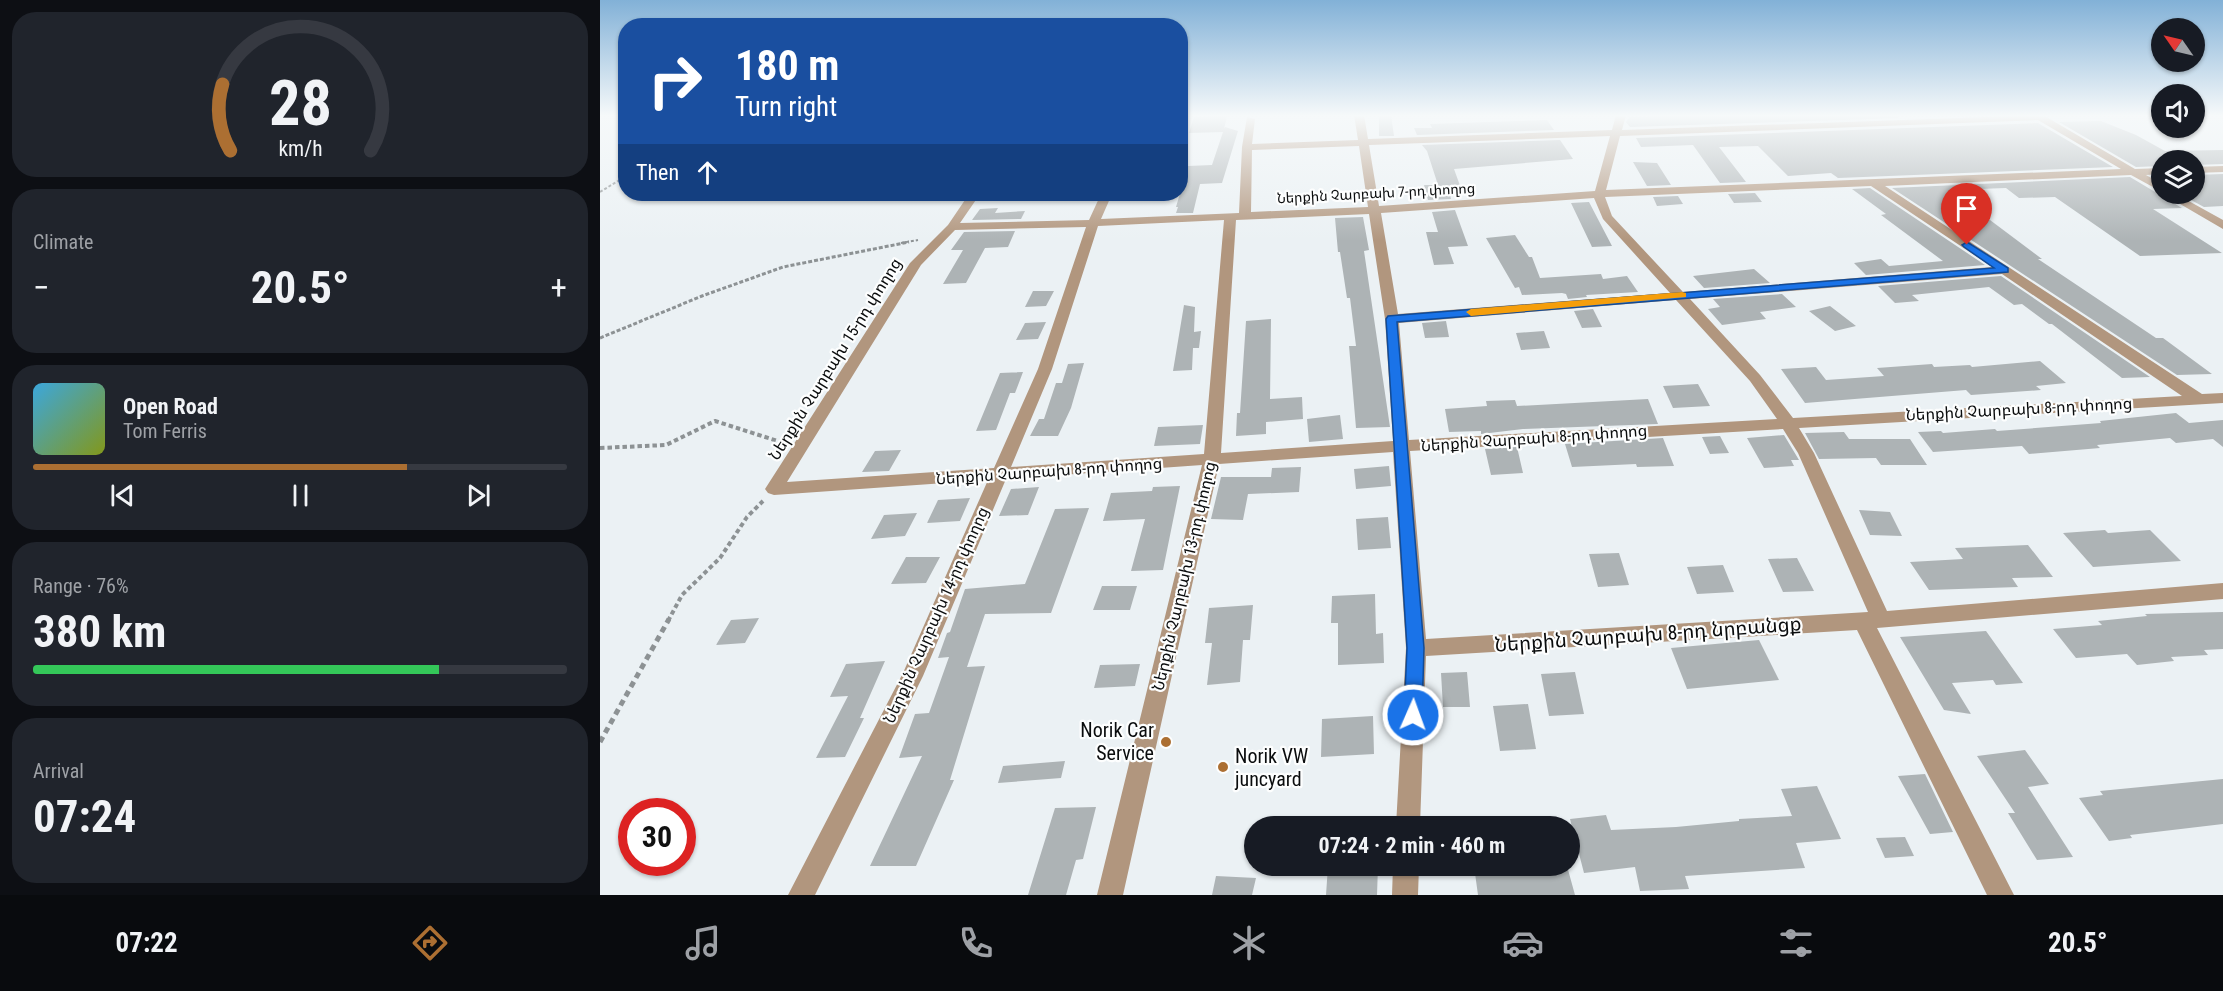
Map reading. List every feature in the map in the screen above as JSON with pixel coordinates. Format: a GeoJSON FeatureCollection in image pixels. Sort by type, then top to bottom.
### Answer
{"type":"FeatureCollection","features":[{"type":"Feature","properties":{"kind":"street","name":"Ներքին Չարբախ 13-րդ փողոց"},"geometry":{"type":"LineString","coordinates":[[1110,895],[1212,460],[1246,157]]}},
{"type":"Feature","properties":{"kind":"street"},"geometry":{"type":"LineString","coordinates":[[1365,157],[1392,319],[1416,648],[1408,816]]}},
{"type":"Feature","properties":{"kind":"street"},"geometry":{"type":"LineString","coordinates":[[1609,157],[1599,194],[1607,217],[1755,378],[1788,423],[1806,453],[1872,620],[2001,895]]}},
{"type":"Feature","properties":{"kind":"street"},"geometry":{"type":"LineString","coordinates":[[2106,157],[2151,183]]}},
{"type":"Feature","properties":{"kind":"street"},"geometry":{"type":"LineString","coordinates":[[2205,170],[2223,169]]}},
{"type":"Feature","properties":{"kind":"street","name":"Ներքին Չարբախ 7-րդ փողոց"},"geometry":{"type":"LineString","coordinates":[[952,227],[1093,224],[1375,210],[1599,194],[2151,172]]}},
{"type":"Feature","properties":{"kind":"street"},"geometry":{"type":"LineString","coordinates":[[1874,183],[2198,399]]}},
{"type":"Feature","properties":{"kind":"street","name":"Ներքին Չարբախ 15-րդ փողոց"},"geometry":{"type":"LineString","coordinates":[[774,489],[916,263],[952,227],[969,201]]}},
{"type":"Feature","properties":{"kind":"street","name":"Ներքին Չարբախ 14-րդ փողոց"},"geometry":{"type":"LineString","coordinates":[[801,895],[912,676],[1045,369],[1093,224],[1103,201]]}},
{"type":"Feature","properties":{"kind":"street"},"geometry":{"type":"LineString","coordinates":[[2186,204],[2223,225]]}},
{"type":"Feature","properties":{"kind":"street"},"geometry":{"type":"LineString","coordinates":[[1392,319],[2005,270]]}},
{"type":"Feature","properties":{"kind":"street","name":"Ներքին Չարբախ 8-րդ փողոց"},"geometry":{"type":"LineString","coordinates":[[774,489],[1401,446],[2223,398]]}},
{"type":"Feature","properties":{"kind":"street","name":"Ներքին Չարբախ 8-րդ նրբանցք"},"geometry":{"type":"LineString","coordinates":[[1416,648],[1872,620],[2223,591]]}},
{"type":"Feature","properties":{"kind":"street"},"geometry":{"type":"LineString","coordinates":[[1405,895],[1406,876]]}},
{"type":"Feature","properties":{"kind":"path"},"geometry":{"type":"LineString","coordinates":[[600,192],[618,181]]}},
{"type":"Feature","properties":{"kind":"path"},"geometry":{"type":"LineString","coordinates":[[600,338],[702,296],[783,267],[933,237],[952,227]]}},
{"type":"Feature","properties":{"kind":"path"},"geometry":{"type":"LineString","coordinates":[[600,448],[666,445],[715,421],[768,439],[800,446]]}},
{"type":"Feature","properties":{"kind":"path"},"geometry":{"type":"LineString","coordinates":[[600,742],[682,595],[720,558],[747,517],[774,489]]}},
{"type":"Feature","properties":{"kind":"building"},"geometry":{"type":"Polygon","coordinates":[[[1215,157],[1230,157],[1222,183],[1200,184],[1193,213],[1176,213],[1178,201],[1188,201],[1188,166],[1212,165],[1215,157]]]}},
{"type":"Feature","properties":{"kind":"building"},"geometry":{"type":"Polygon","coordinates":[[[1429,157],[1571,157],[1573,159],[1454,169],[1463,194],[1450,195],[1451,199],[1428,200],[1424,185],[1438,185],[1429,157]]]}},
{"type":"Feature","properties":{"kind":"building"},"geometry":{"type":"Polygon","coordinates":[[[1701,157],[1727,157],[1746,182],[1720,183],[1701,157]]]}},
{"type":"Feature","properties":{"kind":"building"},"geometry":{"type":"Polygon","coordinates":[[[1769,157],[2096,157],[2113,167],[1838,178],[1831,173],[1788,176],[1769,157]]]}},
{"type":"Feature","properties":{"kind":"building"},"geometry":{"type":"Polygon","coordinates":[[[2118,157],[2151,157],[2151,166],[2136,167],[2118,157]]]}},
{"type":"Feature","properties":{"kind":"building"},"geometry":{"type":"Polygon","coordinates":[[[2205,157],[2223,157],[2223,164],[2205,165],[2205,157]]]}},
{"type":"Feature","properties":{"kind":"building"},"geometry":{"type":"Polygon","coordinates":[[[1633,162],[1657,163],[1671,185],[1647,186],[1633,162]]]}},
{"type":"Feature","properties":{"kind":"building"},"geometry":{"type":"Polygon","coordinates":[[[2223,174],[2223,206],[2204,207],[2198,204],[2205,204],[2205,175],[2223,174]]]}},
{"type":"Feature","properties":{"kind":"building"},"geometry":{"type":"Polygon","coordinates":[[[2130,177],[2151,190],[2151,204],[2175,204],[2182,208],[2153,209],[2222,253],[2140,256],[2055,197],[2019,198],[2006,188],[1950,190],[2042,259],[2038,259],[2156,338],[2163,338],[2212,374],[2177,375],[1892,188],[2130,177]]]}},
{"type":"Feature","properties":{"kind":"building"},"geometry":{"type":"Polygon","coordinates":[[[1870,188],[1985,265],[1866,275],[1854,263],[1881,259],[1889,266],[1943,261],[1881,215],[1886,214],[1852,189],[1870,188]]]}},
{"type":"Feature","properties":{"kind":"building"},"geometry":{"type":"Polygon","coordinates":[[[1755,193],[1762,202],[1734,203],[1728,194],[1755,193]]]}},
{"type":"Feature","properties":{"kind":"building"},"geometry":{"type":"Polygon","coordinates":[[[1678,196],[1683,204],[1657,206],[1653,197],[1678,196]]]}},
{"type":"Feature","properties":{"kind":"building"},"geometry":{"type":"Polygon","coordinates":[[[1589,202],[1612,246],[1592,247],[1571,203],[1589,202]]]}},
{"type":"Feature","properties":{"kind":"building"},"geometry":{"type":"Polygon","coordinates":[[[998,208],[995,213],[1025,211],[1021,219],[972,220],[980,209],[998,208]]]}},
{"type":"Feature","properties":{"kind":"building"},"geometry":{"type":"Polygon","coordinates":[[[1455,210],[1468,246],[1448,247],[1454,264],[1434,265],[1426,232],[1438,232],[1432,212],[1455,210]]]}},
{"type":"Feature","properties":{"kind":"building"},"geometry":{"type":"Polygon","coordinates":[[[1363,217],[1369,250],[1364,251],[1390,427],[1356,428],[1349,346],[1356,346],[1350,298],[1347,298],[1340,252],[1338,252],[1335,218],[1363,217]]]}},
{"type":"Feature","properties":{"kind":"building"},"geometry":{"type":"Polygon","coordinates":[[[1015,231],[1008,247],[985,248],[966,283],[943,284],[963,250],[951,250],[964,232],[1015,231]]]}},
{"type":"Feature","properties":{"kind":"building"},"geometry":{"type":"Polygon","coordinates":[[[1515,235],[1529,257],[1532,257],[1540,278],[1601,274],[1603,279],[1627,276],[1638,292],[1586,295],[1587,297],[1568,299],[1566,294],[1562,293],[1522,295],[1519,287],[1515,288],[1486,238],[1515,235]]]}},
{"type":"Feature","properties":{"kind":"building"},"geometry":{"type":"Polygon","coordinates":[[[1754,269],[1770,283],[1704,288],[1693,276],[1754,269]]]}},
{"type":"Feature","properties":{"kind":"building"},"geometry":{"type":"Polygon","coordinates":[[[2001,276],[2150,377],[2122,378],[2052,324],[2022,304],[2014,305],[1989,287],[1912,295],[1919,301],[1895,303],[1878,286],[2001,276]]]}},
{"type":"Feature","properties":{"kind":"building"},"geometry":{"type":"Polygon","coordinates":[[[1033,291],[1054,291],[1046,306],[1025,307],[1033,291]]]}},
{"type":"Feature","properties":{"kind":"building"},"geometry":{"type":"Polygon","coordinates":[[[1782,294],[1796,307],[1760,312],[1766,319],[1722,325],[1708,309],[1720,307],[1713,299],[1782,294]]]}},
{"type":"Feature","properties":{"kind":"building"},"geometry":{"type":"Polygon","coordinates":[[[1184,305],[1195,307],[1194,332],[1201,331],[1199,348],[1193,348],[1192,370],[1173,371],[1184,305]]]}},
{"type":"Feature","properties":{"kind":"building"},"geometry":{"type":"Polygon","coordinates":[[[1830,306],[1856,326],[1835,331],[1809,311],[1830,306]]]}},
{"type":"Feature","properties":{"kind":"building"},"geometry":{"type":"Polygon","coordinates":[[[1593,309],[1602,327],[1582,328],[1574,311],[1593,309]]]}},
{"type":"Feature","properties":{"kind":"building"},"geometry":{"type":"Polygon","coordinates":[[[1271,319],[1270,399],[1302,397],[1303,419],[1266,422],[1266,434],[1236,436],[1237,413],[1240,413],[1246,321],[1271,319]]]}},
{"type":"Feature","properties":{"kind":"building"},"geometry":{"type":"Polygon","coordinates":[[[1446,321],[1449,337],[1425,338],[1422,323],[1446,321]]]}},
{"type":"Feature","properties":{"kind":"building"},"geometry":{"type":"Polygon","coordinates":[[[1046,322],[1038,339],[1016,340],[1025,323],[1046,322]]]}},
{"type":"Feature","properties":{"kind":"building"},"geometry":{"type":"Polygon","coordinates":[[[1544,331],[1550,348],[1521,350],[1516,333],[1544,331]]]}},
{"type":"Feature","properties":{"kind":"building"},"geometry":{"type":"Polygon","coordinates":[[[2040,361],[2066,383],[2036,386],[2041,390],[1971,395],[1966,390],[1805,403],[1781,369],[1816,367],[1826,380],[1884,376],[1877,368],[1932,364],[1934,367],[1970,365],[1972,367],[2040,361]]]}},
{"type":"Feature","properties":{"kind":"building"},"geometry":{"type":"Polygon","coordinates":[[[1084,363],[1071,408],[1058,436],[1030,436],[1039,419],[1044,419],[1056,383],[1062,383],[1068,364],[1084,363]]]}},
{"type":"Feature","properties":{"kind":"building"},"geometry":{"type":"Polygon","coordinates":[[[1023,372],[1015,393],[1010,393],[996,430],[976,431],[1000,373],[1023,372]]]}},
{"type":"Feature","properties":{"kind":"building"},"geometry":{"type":"Polygon","coordinates":[[[1698,384],[1710,406],[1673,408],[1663,386],[1698,384]]]}},
{"type":"Feature","properties":{"kind":"building"},"geometry":{"type":"Polygon","coordinates":[[[1648,399],[1658,424],[1523,429],[1481,434],[1481,431],[1449,432],[1445,409],[1487,406],[1486,401],[1515,400],[1517,406],[1648,399]]]}},
{"type":"Feature","properties":{"kind":"building"},"geometry":{"type":"Polygon","coordinates":[[[2176,413],[2189,423],[2223,420],[2223,447],[2213,439],[2176,443],[2170,438],[2097,445],[2100,448],[2029,454],[2022,446],[1933,452],[1918,432],[1941,431],[1943,433],[1995,429],[1997,431],[2101,423],[2100,421],[2176,413]]]}},
{"type":"Feature","properties":{"kind":"building"},"geometry":{"type":"Polygon","coordinates":[[[1340,415],[1343,439],[1309,442],[1307,419],[1340,415]]]}},
{"type":"Feature","properties":{"kind":"building"},"geometry":{"type":"Polygon","coordinates":[[[1203,425],[1200,444],[1154,446],[1158,427],[1203,425]]]}},
{"type":"Feature","properties":{"kind":"building"},"geometry":{"type":"Polygon","coordinates":[[[1844,432],[1849,439],[1910,439],[1927,465],[1881,465],[1876,458],[1819,459],[1805,433],[1844,432]]]}},
{"type":"Feature","properties":{"kind":"building"},"geometry":{"type":"Polygon","coordinates":[[[1784,435],[1799,460],[1791,460],[1794,466],[1764,468],[1747,438],[1784,435]]]}},
{"type":"Feature","properties":{"kind":"building"},"geometry":{"type":"Polygon","coordinates":[[[1720,436],[1729,453],[1710,454],[1702,437],[1720,436]]]}},
{"type":"Feature","properties":{"kind":"building"},"geometry":{"type":"Polygon","coordinates":[[[1663,438],[1674,466],[1637,467],[1636,464],[1572,467],[1565,444],[1663,438]]]}},
{"type":"Feature","properties":{"kind":"building"},"geometry":{"type":"Polygon","coordinates":[[[1517,447],[1523,473],[1491,475],[1485,449],[1517,447]]]}},
{"type":"Feature","properties":{"kind":"building"},"geometry":{"type":"Polygon","coordinates":[[[901,450],[889,471],[862,472],[875,451],[901,450]]]}},
{"type":"Feature","properties":{"kind":"building"},"geometry":{"type":"Polygon","coordinates":[[[1389,466],[1391,486],[1356,489],[1354,469],[1389,466]]]}},
{"type":"Feature","properties":{"kind":"building"},"geometry":{"type":"Polygon","coordinates":[[[1301,467],[1299,492],[1248,494],[1243,520],[1211,519],[1221,477],[1271,477],[1272,468],[1301,467]]]}},
{"type":"Feature","properties":{"kind":"building"},"geometry":{"type":"Polygon","coordinates":[[[1180,486],[1163,570],[1131,571],[1145,519],[1103,521],[1111,493],[1152,491],[1153,487],[1180,486]]]}},
{"type":"Feature","properties":{"kind":"building"},"geometry":{"type":"Polygon","coordinates":[[[1039,487],[1028,515],[999,516],[1011,489],[1039,487]]]}},
{"type":"Feature","properties":{"kind":"building"},"geometry":{"type":"Polygon","coordinates":[[[970,498],[960,521],[927,523],[938,500],[970,498]]]}},
{"type":"Feature","properties":{"kind":"building"},"geometry":{"type":"Polygon","coordinates":[[[1089,508],[1051,613],[985,614],[967,667],[985,666],[950,780],[954,780],[916,866],[870,866],[922,756],[899,758],[915,714],[929,713],[949,657],[938,658],[965,589],[1025,584],[1055,509],[1089,508]]]}},
{"type":"Feature","properties":{"kind":"building"},"geometry":{"type":"Polygon","coordinates":[[[1859,510],[1890,512],[1902,536],[1870,535],[1859,510]]]}},
{"type":"Feature","properties":{"kind":"building"},"geometry":{"type":"Polygon","coordinates":[[[917,513],[905,536],[871,539],[884,515],[917,513]]]}},
{"type":"Feature","properties":{"kind":"building"},"geometry":{"type":"Polygon","coordinates":[[[1388,517],[1391,548],[1358,550],[1356,519],[1388,517]]]}},
{"type":"Feature","properties":{"kind":"building"},"geometry":{"type":"Polygon","coordinates":[[[2105,530],[2108,533],[2150,530],[2181,561],[2093,567],[2063,533],[2105,530]]]}},
{"type":"Feature","properties":{"kind":"building"},"geometry":{"type":"Polygon","coordinates":[[[2028,545],[2053,577],[2012,578],[2018,587],[1929,590],[1910,562],[1963,559],[1955,548],[2028,545]]]}},
{"type":"Feature","properties":{"kind":"building"},"geometry":{"type":"Polygon","coordinates":[[[1619,553],[1629,585],[1598,587],[1589,554],[1619,553]]]}},
{"type":"Feature","properties":{"kind":"building"},"geometry":{"type":"Polygon","coordinates":[[[906,557],[940,557],[926,583],[891,584],[906,557]]]}},
{"type":"Feature","properties":{"kind":"building"},"geometry":{"type":"Polygon","coordinates":[[[1797,558],[1814,591],[1783,592],[1768,559],[1797,558]]]}},
{"type":"Feature","properties":{"kind":"building"},"geometry":{"type":"Polygon","coordinates":[[[1723,565],[1734,592],[1697,594],[1687,567],[1723,565]]]}},
{"type":"Feature","properties":{"kind":"building"},"geometry":{"type":"Polygon","coordinates":[[[1102,586],[1137,586],[1130,610],[1093,610],[1102,586]]]}},
{"type":"Feature","properties":{"kind":"building"},"geometry":{"type":"Polygon","coordinates":[[[1375,594],[1376,634],[1383,633],[1384,663],[1338,665],[1338,623],[1331,623],[1332,596],[1375,594]]]}},
{"type":"Feature","properties":{"kind":"building"},"geometry":{"type":"Polygon","coordinates":[[[1253,605],[1250,640],[1243,640],[1240,682],[1207,685],[1212,643],[1205,643],[1209,608],[1253,605]]]}},
{"type":"Feature","properties":{"kind":"building"},"geometry":{"type":"Polygon","coordinates":[[[2223,612],[2223,649],[2204,650],[2208,655],[2171,657],[2174,661],[2137,665],[2127,654],[2076,658],[2053,629],[2102,625],[2098,621],[2147,616],[2145,614],[2223,612]]]}},
{"type":"Feature","properties":{"kind":"building"},"geometry":{"type":"Polygon","coordinates":[[[759,618],[745,643],[716,645],[731,620],[759,618]]]}},
{"type":"Feature","properties":{"kind":"building"},"geometry":{"type":"Polygon","coordinates":[[[1986,631],[2023,683],[1996,685],[1993,680],[1952,683],[1971,714],[1944,710],[1900,637],[1986,631]]]}},
{"type":"Feature","properties":{"kind":"building"},"geometry":{"type":"Polygon","coordinates":[[[1759,640],[1779,680],[1687,689],[1671,648],[1759,640]]]}},
{"type":"Feature","properties":{"kind":"building"},"geometry":{"type":"Polygon","coordinates":[[[885,661],[860,718],[864,718],[845,757],[816,758],[848,696],[830,697],[846,664],[885,661]]]}},
{"type":"Feature","properties":{"kind":"building"},"geometry":{"type":"Polygon","coordinates":[[[1140,664],[1135,686],[1094,688],[1100,665],[1140,664]]]}},
{"type":"Feature","properties":{"kind":"building"},"geometry":{"type":"Polygon","coordinates":[[[1467,672],[1470,707],[1443,707],[1441,673],[1467,672]]]}},
{"type":"Feature","properties":{"kind":"building"},"geometry":{"type":"Polygon","coordinates":[[[1575,672],[1584,714],[1549,716],[1541,674],[1575,672]]]}},
{"type":"Feature","properties":{"kind":"building"},"geometry":{"type":"Polygon","coordinates":[[[1528,704],[1536,749],[1500,751],[1493,706],[1528,704]]]}},
{"type":"Feature","properties":{"kind":"building"},"geometry":{"type":"Polygon","coordinates":[[[1373,716],[1374,754],[1321,757],[1322,719],[1373,716]]]}},
{"type":"Feature","properties":{"kind":"building"},"geometry":{"type":"Polygon","coordinates":[[[2025,750],[2049,784],[2028,787],[2073,857],[2037,860],[2008,813],[2015,813],[1977,756],[2025,750]]]}},
{"type":"Feature","properties":{"kind":"building"},"geometry":{"type":"Polygon","coordinates":[[[1065,761],[1061,778],[998,783],[1003,766],[1065,761]]]}},
{"type":"Feature","properties":{"kind":"building"},"geometry":{"type":"Polygon","coordinates":[[[1925,774],[1953,832],[1930,834],[1898,776],[1925,774]]]}},
{"type":"Feature","properties":{"kind":"building"},"geometry":{"type":"Polygon","coordinates":[[[2223,779],[2223,824],[2130,835],[2132,838],[2109,841],[2079,798],[2103,795],[2100,791],[2223,779]]]}},
{"type":"Feature","properties":{"kind":"building"},"geometry":{"type":"Polygon","coordinates":[[[1817,786],[1841,839],[1796,843],[1805,868],[1685,876],[1689,889],[1640,891],[1635,867],[1584,873],[1580,858],[1580,818],[1606,815],[1611,830],[1676,827],[1739,821],[1739,819],[1792,816],[1781,789],[1817,786]]]}},
{"type":"Feature","properties":{"kind":"building"},"geometry":{"type":"Polygon","coordinates":[[[1096,807],[1083,859],[1076,860],[1066,895],[1028,895],[1055,808],[1096,807]]]}},
{"type":"Feature","properties":{"kind":"building"},"geometry":{"type":"Polygon","coordinates":[[[1905,837],[1914,856],[1885,858],[1876,838],[1905,837]]]}},
{"type":"Feature","properties":{"kind":"building"},"geometry":{"type":"Polygon","coordinates":[[[1216,876],[1256,878],[1252,895],[1212,895],[1216,876]]]}},
{"type":"Feature","properties":{"kind":"building"},"geometry":{"type":"Polygon","coordinates":[[[1327,876],[1378,876],[1377,895],[1326,895],[1327,876]]]}},
{"type":"Feature","properties":{"kind":"building"},"geometry":{"type":"Polygon","coordinates":[[[1475,876],[1570,876],[1575,895],[1478,895],[1475,876]]]}},
{"type":"Feature","properties":{"kind":"slow traffic"},"geometry":{"type":"LineString","coordinates":[[1471,312],[1682,295]]}},
{"type":"Feature","properties":{"kind":"place","name":"Norik Car Service"},"geometry":{"type":"Point","coordinates":[1166,742]}},
{"type":"Feature","properties":{"kind":"place","name":"Norik VW juncyard"},"geometry":{"type":"Point","coordinates":[1223,767]}},
{"type":"Feature","properties":{"kind":"route"},"geometry":{"type":"LineString","coordinates":[[1413,715],[1416,648],[1392,319],[2005,270],[1967,245]]}}]}
